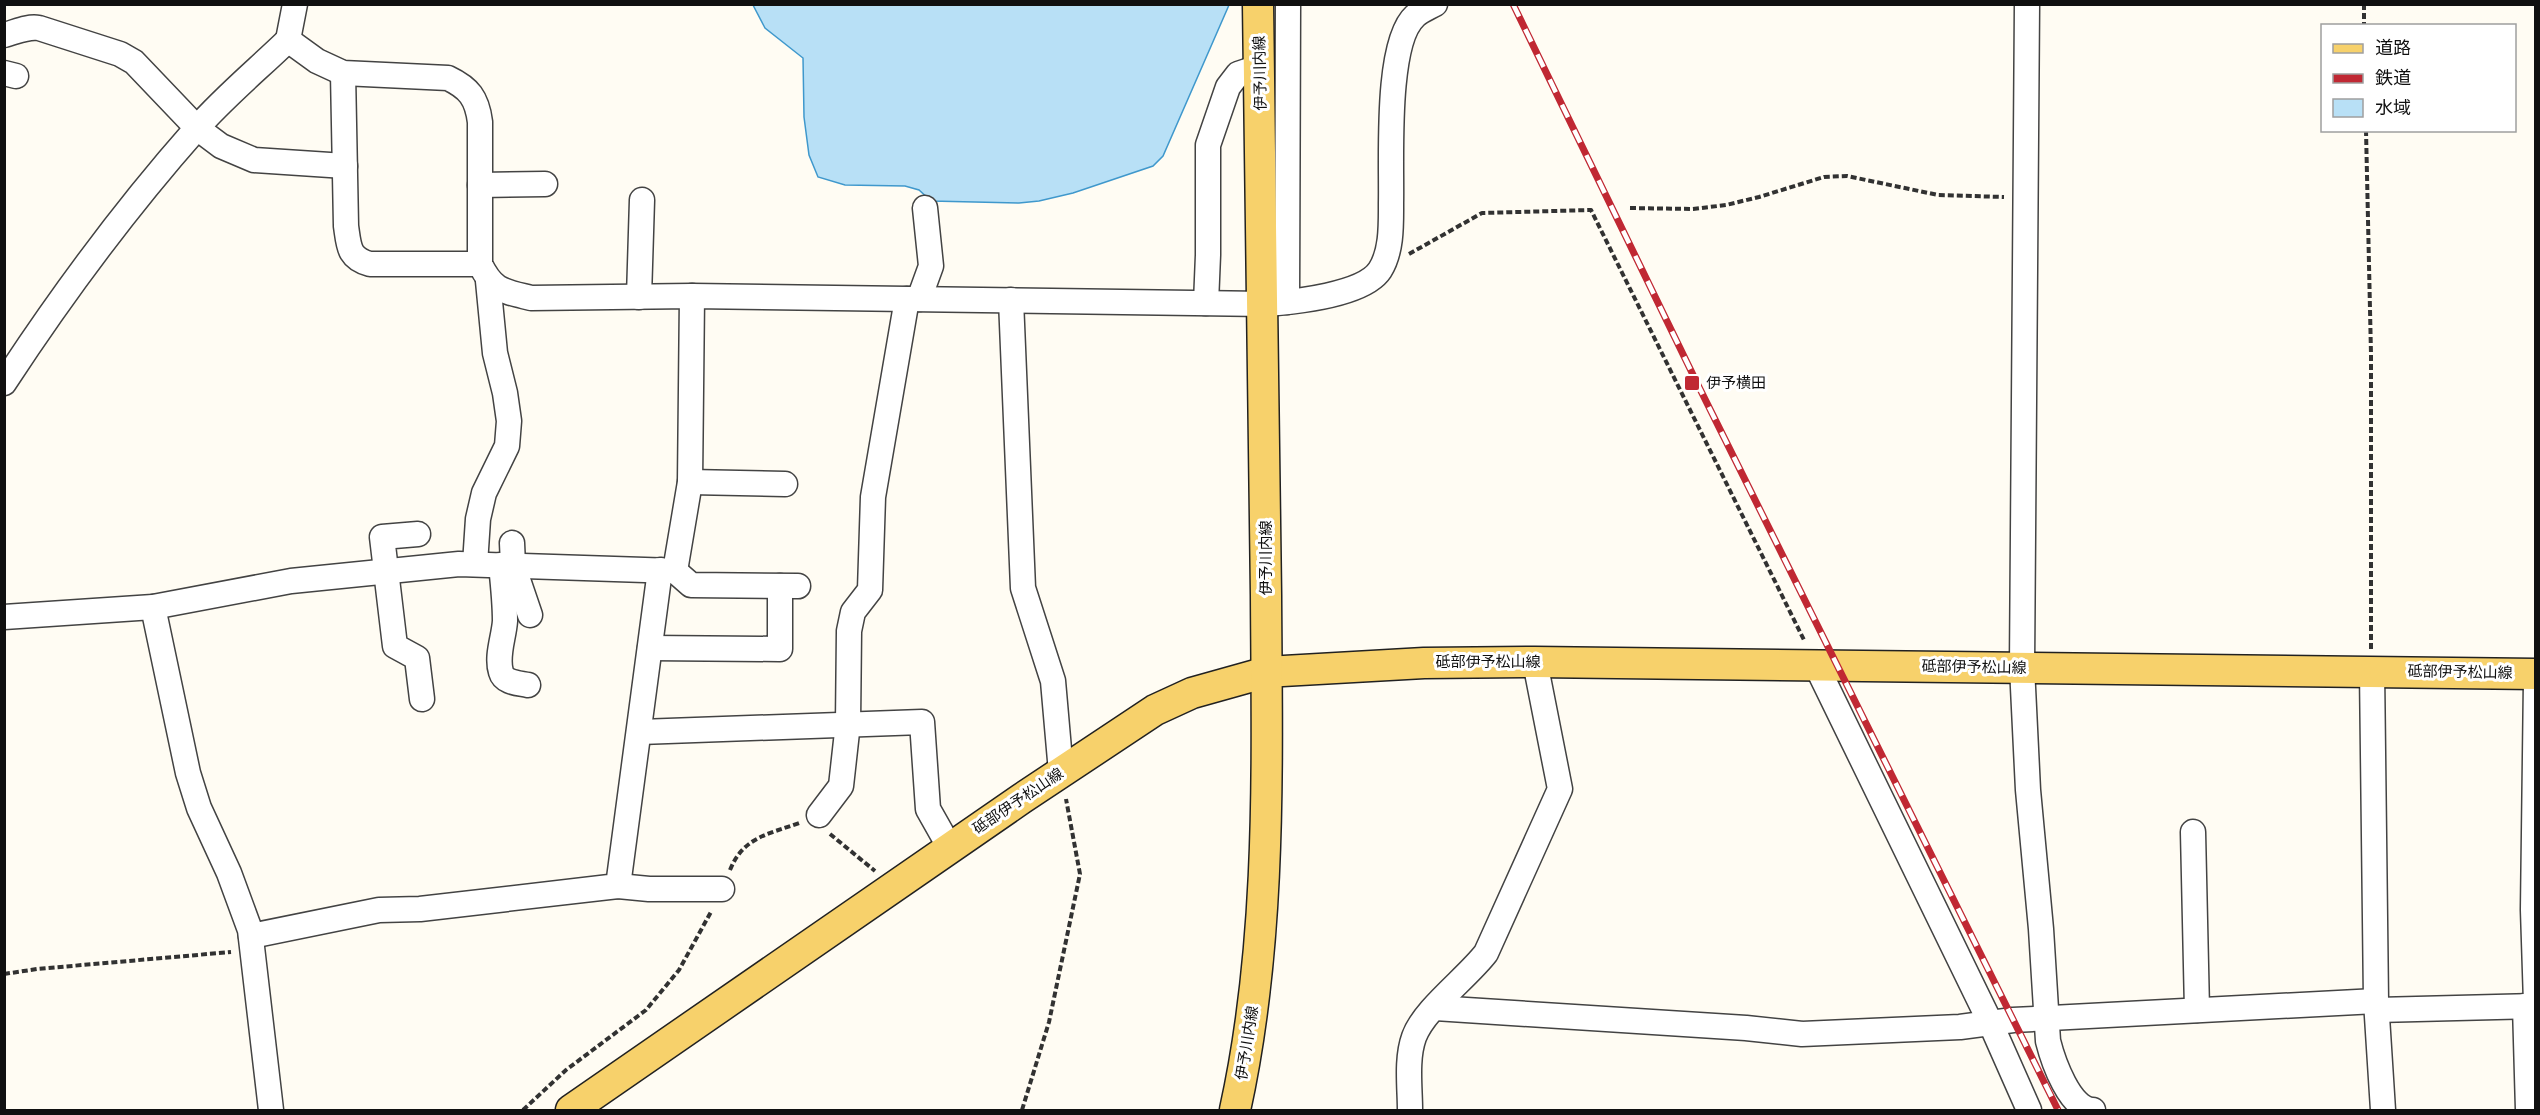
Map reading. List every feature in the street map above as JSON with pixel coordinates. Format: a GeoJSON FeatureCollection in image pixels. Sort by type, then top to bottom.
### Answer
{"type":"FeatureCollection","features":[{"type":"Feature","properties":{"kind":"main road","name":"伊予川内線"},"geometry":{"type":"LineString","coordinates":[[1235,1110],[1251,1019],[1258,961],[1265,825],[1276,303],[1259,67],[1258,4]]}},
{"type":"Feature","properties":{"kind":"main road","name":"砥部伊予松山線"},"geometry":{"type":"LineString","coordinates":[[571,1110],[893,887],[1155,710],[1192,693],[1267,672],[1424,663],[1535,662],[2372,670],[2535,674]]}},
{"type":"Feature","properties":{"kind":"street"},"geometry":{"type":"LineString","coordinates":[[4,383],[94,255],[197,128],[288,40],[295,4]]}},
{"type":"Feature","properties":{"kind":"street"},"geometry":{"type":"LineString","coordinates":[[1276,303],[1288,4]]}},
{"type":"Feature","properties":{"kind":"street"},"geometry":{"type":"LineString","coordinates":[[343,74],[346,226],[350,249],[358,261],[370,264],[484,272],[499,289],[531,298],[692,296],[1276,303],[1337,294],[1361,285],[1380,271],[1391,236],[1392,97],[1400,39],[1414,16],[1434,4]]}},
{"type":"Feature","properties":{"kind":"street"},"geometry":{"type":"LineString","coordinates":[[2027,4],[2022,667],[2028,790],[2048,1018],[2048,1041],[2052,1059],[2073,1100],[2087,1110],[2093,1110]]}},
{"type":"Feature","properties":{"kind":"street"},"geometry":{"type":"LineString","coordinates":[[4,35],[18,33],[31,27],[39,28],[120,54],[135,62],[197,128],[221,146],[254,160],[345,166]]}},
{"type":"Feature","properties":{"kind":"street"},"geometry":{"type":"LineString","coordinates":[[288,40],[317,61],[343,74],[448,78],[473,94],[479,108],[484,272],[495,353],[509,421],[507,446],[484,493],[478,519],[475,564]]}},
{"type":"Feature","properties":{"kind":"street"},"geometry":{"type":"LineString","coordinates":[[1206,303],[1208,145],[1228,87],[1238,74],[1259,67]]}},
{"type":"Feature","properties":{"kind":"street"},"geometry":{"type":"LineString","coordinates":[[480,185],[545,184]]}},
{"type":"Feature","properties":{"kind":"street"},"geometry":{"type":"LineString","coordinates":[[639,297],[642,200]]}},
{"type":"Feature","properties":{"kind":"street"},"geometry":{"type":"LineString","coordinates":[[819,815],[841,786],[848,723],[849,632],[853,612],[870,590],[873,497],[913,299],[931,266],[925,208]]}},
{"type":"Feature","properties":{"kind":"street"},"geometry":{"type":"LineString","coordinates":[[618,886],[650,648],[690,482],[692,296]]}},
{"type":"Feature","properties":{"kind":"street"},"geometry":{"type":"LineString","coordinates":[[1011,300],[1023,588],[1053,681],[1061,772]]}},
{"type":"Feature","properties":{"kind":"street"},"geometry":{"type":"LineString","coordinates":[[690,482],[785,484]]}},
{"type":"Feature","properties":{"kind":"street"},"geometry":{"type":"LineString","coordinates":[[418,534],[382,537],[395,646],[417,658],[422,699]]}},
{"type":"Feature","properties":{"kind":"street"},"geometry":{"type":"LineString","coordinates":[[509,558],[530,615]]}},
{"type":"Feature","properties":{"kind":"street"},"geometry":{"type":"LineString","coordinates":[[509,558],[500,658],[501,673],[509,681],[528,685]]}},
{"type":"Feature","properties":{"kind":"street"},"geometry":{"type":"LineString","coordinates":[[4,617],[153,607],[291,582],[475,564],[509,558],[667,570],[691,585],[789,586],[780,649],[650,648]]}},
{"type":"Feature","properties":{"kind":"street"},"geometry":{"type":"LineString","coordinates":[[153,607],[188,773],[199,808],[243,907],[252,943],[271,1110]]}},
{"type":"Feature","properties":{"kind":"street"},"geometry":{"type":"LineString","coordinates":[[1410,1110],[1410,1060],[1414,1037],[1425,1018],[1475,969],[1486,953],[1560,789],[1535,662]]}},
{"type":"Feature","properties":{"kind":"street"},"geometry":{"type":"LineString","coordinates":[[1816,665],[1990,1022],[2029,1110]]}},
{"type":"Feature","properties":{"kind":"street"},"geometry":{"type":"LineString","coordinates":[[2372,670],[2377,1006],[2383,1110]]}},
{"type":"Feature","properties":{"kind":"street"},"geometry":{"type":"LineString","coordinates":[[2529,1110],[2535,680]]}},
{"type":"Feature","properties":{"kind":"street"},"geometry":{"type":"LineString","coordinates":[[640,732],[922,722],[928,809],[950,848]]}},
{"type":"Feature","properties":{"kind":"street"},"geometry":{"type":"LineString","coordinates":[[2193,832],[2197,1010]]}},
{"type":"Feature","properties":{"kind":"street"},"geometry":{"type":"LineString","coordinates":[[252,943],[379,910],[420,909],[618,886],[649,889],[722,888]]}},
{"type":"Feature","properties":{"kind":"street"},"geometry":{"type":"LineString","coordinates":[[1435,1008],[1746,1028],[1802,1034],[1960,1027],[1990,1022],[2197,1010],[2532,1005]]}},
{"type":"Feature","properties":{"kind":"path"},"geometry":{"type":"LineString","coordinates":[[2364,4],[2364,24]]}},
{"type":"Feature","properties":{"kind":"path"},"geometry":{"type":"LineString","coordinates":[[2366,132],[2371,354],[2372,670]]}},
{"type":"Feature","properties":{"kind":"path"},"geometry":{"type":"LineString","coordinates":[[1630,208],[1693,209],[1726,205],[1824,177],[1847,176],[1938,195],[2026,198]]}},
{"type":"Feature","properties":{"kind":"path"},"geometry":{"type":"LineString","coordinates":[[1380,271],[1482,213],[1591,210],[1816,665]]}},
{"type":"Feature","properties":{"kind":"path"},"geometry":{"type":"LineString","coordinates":[[1022,1110],[1049,1022],[1080,874],[1061,772]]}},
{"type":"Feature","properties":{"kind":"path"},"geometry":{"type":"LineString","coordinates":[[523,1110],[567,1070],[646,1010],[680,970],[722,888],[736,855],[748,842],[819,815],[827,831],[839,844],[866,863],[893,887]]}},
{"type":"Feature","properties":{"kind":"path"},"geometry":{"type":"LineString","coordinates":[[4,974],[252,943]]}},
{"type":"Feature","properties":{"kind":"water"},"geometry":{"type":"Polygon","coordinates":[[[753,5],[1229,5],[1163,156],[1153,166],[1073,193],[1019,203],[931,201],[919,190],[905,186],[845,185],[818,177],[809,155],[804,117],[803,58],[765,28],[753,5]]]}},
{"type":"Feature","properties":{"kind":"railway"},"geometry":{"type":"LineString","coordinates":[[1513,4],[1696,381],[2058,1110]]}},
{"type":"Feature","properties":{"kind":"place","name":"伊予横田"},"geometry":{"type":"Point","coordinates":[1692,383]}}]}
